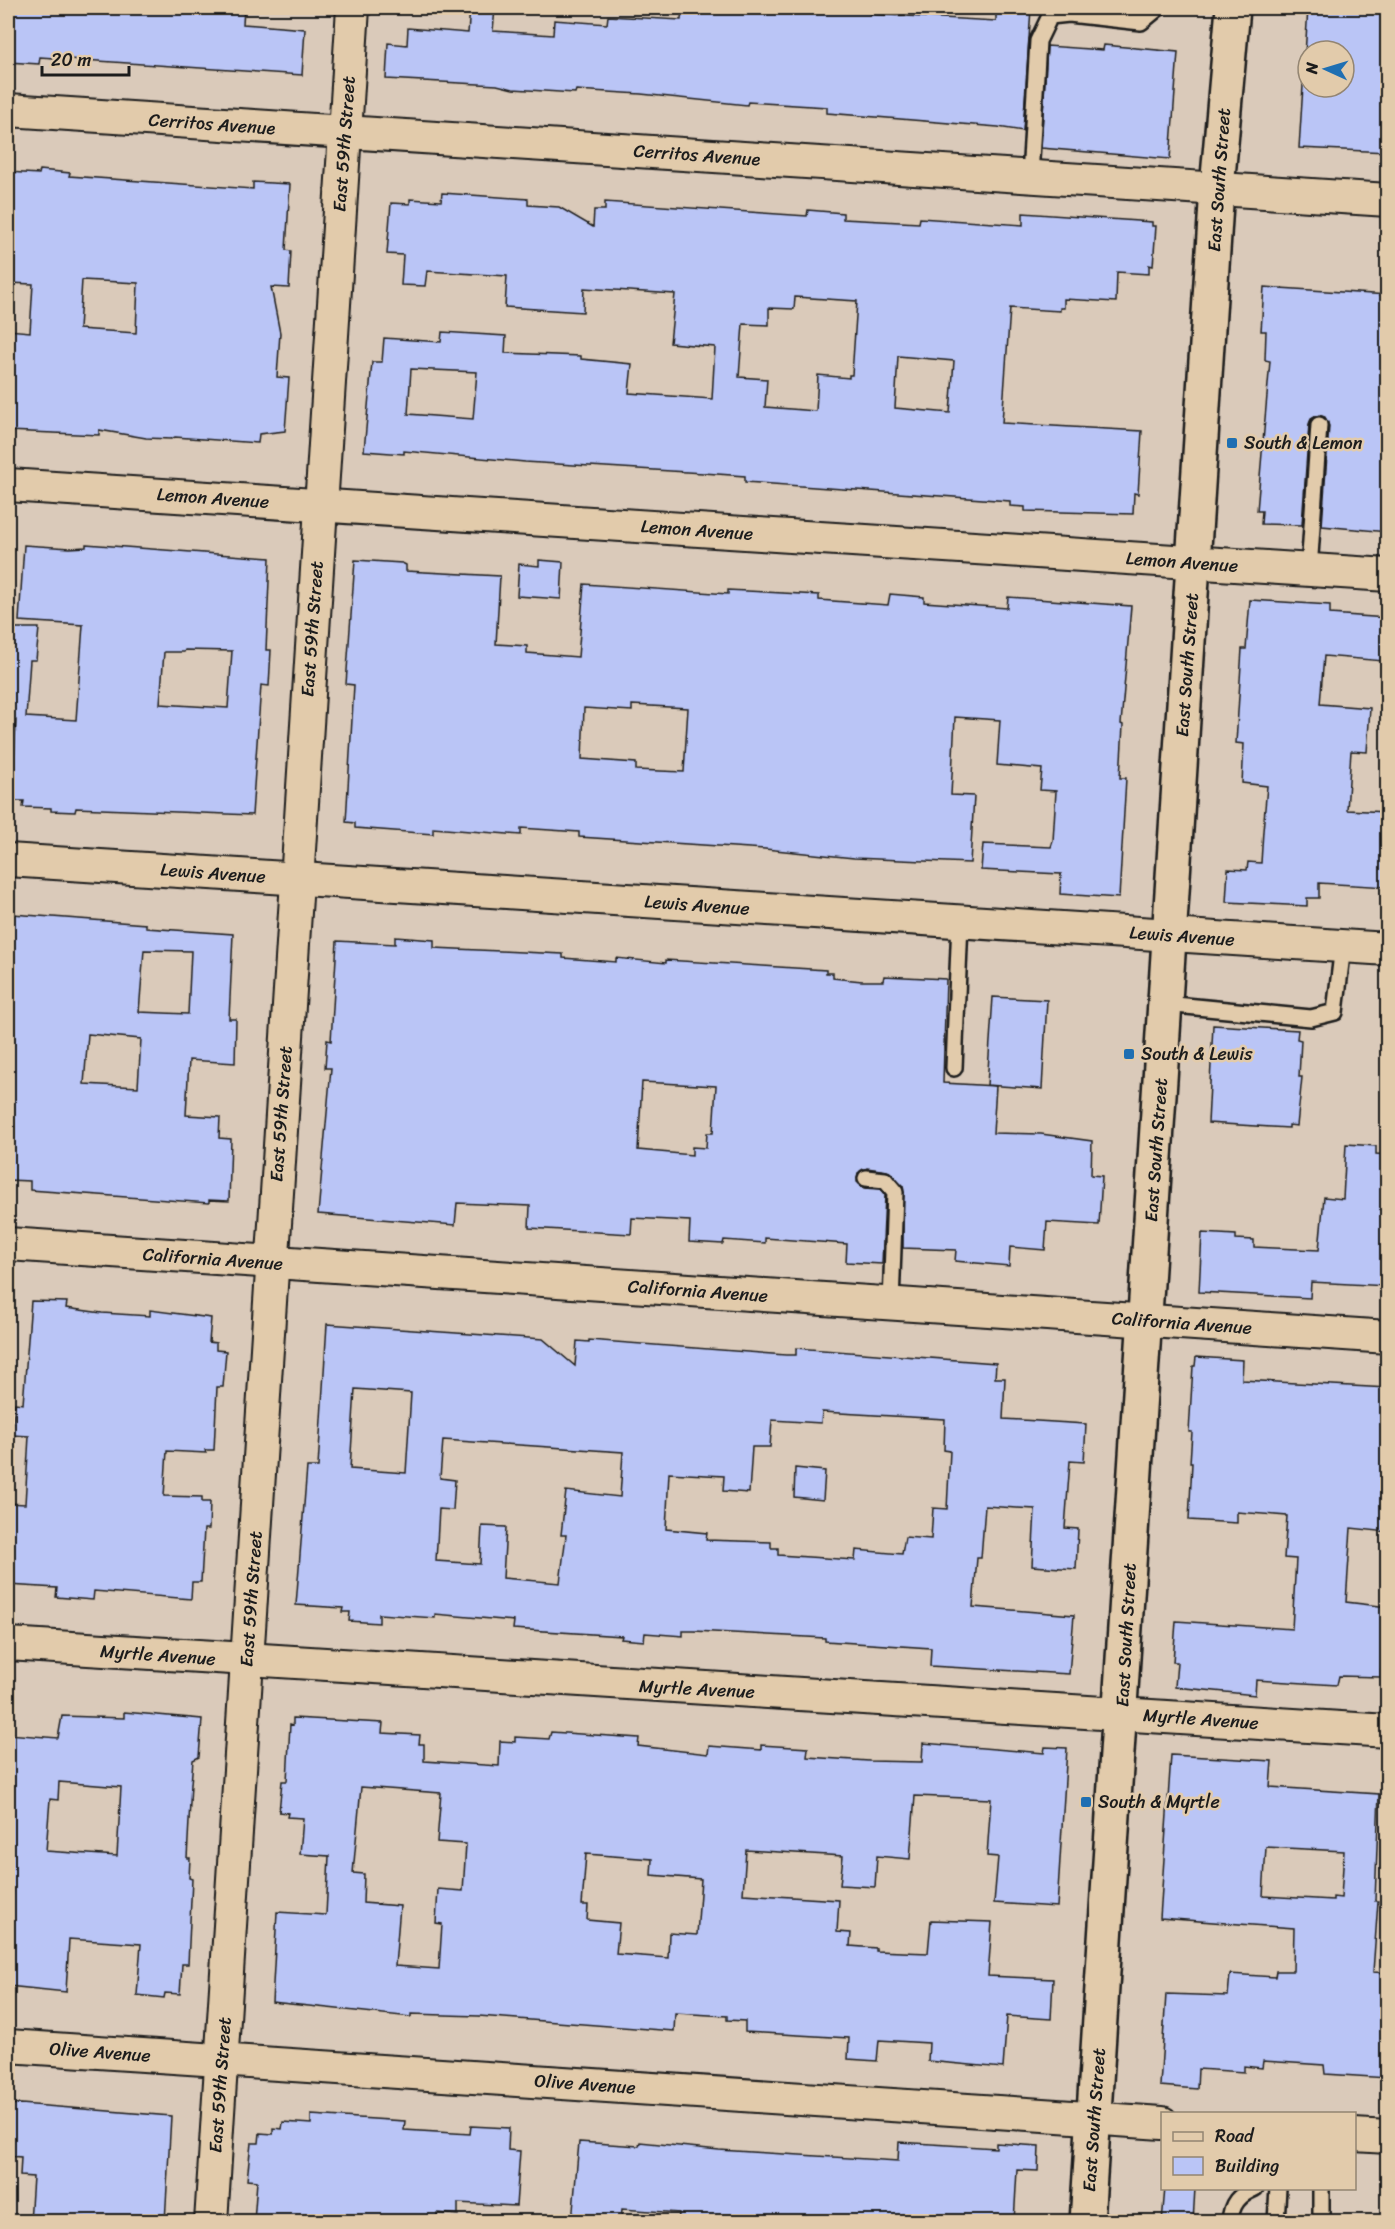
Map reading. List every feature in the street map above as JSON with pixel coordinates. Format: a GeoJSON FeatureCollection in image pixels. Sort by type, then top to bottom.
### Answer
{"type":"FeatureCollection","features":[{"type":"Feature","properties":{"kind":"main road","name":"East South Street"},"geometry":{"type":"LineString","coordinates":[[1087,2222],[1217,188],[1233,8]]}},
{"type":"Feature","properties":{"kind":"street","name":"East 59th Street"},"geometry":{"type":"LineString","coordinates":[[211,2222],[353,8]]}},
{"type":"Feature","properties":{"kind":"street","name":"Cerritos Avenue"},"geometry":{"type":"LineString","coordinates":[[8,110],[345,134],[1388,200]]}},
{"type":"Feature","properties":{"kind":"street","name":"Lemon Avenue"},"geometry":{"type":"LineString","coordinates":[[8,484],[1388,575]]}},
{"type":"Feature","properties":{"kind":"street","name":"Lewis Avenue"},"geometry":{"type":"LineString","coordinates":[[8,860],[1388,949]]}},
{"type":"Feature","properties":{"kind":"street","name":"California Avenue"},"geometry":{"type":"LineString","coordinates":[[8,1244],[1388,1337]]}},
{"type":"Feature","properties":{"kind":"street","name":"Myrtle Avenue"},"geometry":{"type":"LineString","coordinates":[[8,1644],[247,1661],[1388,1731]]}},
{"type":"Feature","properties":{"kind":"street","name":"Olive Avenue"},"geometry":{"type":"LineString","coordinates":[[8,2046],[1161,2123]]}},
{"type":"Feature","properties":{"kind":"street"},"geometry":{"type":"LineString","coordinates":[[1356,2135],[1388,2137]]}},
{"type":"Feature","properties":{"kind":"lane"},"geometry":{"type":"LineString","coordinates":[[1030,176],[1038,41],[1050,16],[1069,11],[1142,22],[1158,8]]}},
{"type":"Feature","properties":{"kind":"lane"},"geometry":{"type":"LineString","coordinates":[[1309,570],[1318,425]]}},
{"type":"Feature","properties":{"kind":"lane"},"geometry":{"type":"LineString","coordinates":[[954,1068],[960,922]]}},
{"type":"Feature","properties":{"kind":"lane"},"geometry":{"type":"LineString","coordinates":[[1166,1004],[1311,1018],[1335,1012],[1343,946]]}},
{"type":"Feature","properties":{"kind":"lane"},"geometry":{"type":"LineString","coordinates":[[866,1178],[885,1180],[895,1192],[891,1304]]}},
{"type":"Feature","properties":{"kind":"lane"},"geometry":{"type":"LineString","coordinates":[[1230,2222],[1230,2211],[1240,2194],[1250,2190]]}},
{"type":"Feature","properties":{"kind":"lane"},"geometry":{"type":"LineString","coordinates":[[1276,2222],[1278,2190]]}},
{"type":"Feature","properties":{"kind":"lane"},"geometry":{"type":"LineString","coordinates":[[1321,2190],[1321,2222]]}},
{"type":"Feature","properties":{"kind":"building"},"geometry":{"type":"Polygon","coordinates":[[[8,8],[244,8],[243,24],[305,29],[302,75],[40,57],[39,64],[8,62],[8,8]]]}},
{"type":"Feature","properties":{"kind":"building"},"geometry":{"type":"Polygon","coordinates":[[[470,8],[495,8],[493,31],[553,35],[554,20],[607,24],[608,16],[681,20],[682,8],[843,8],[871,10],[870,14],[996,21],[996,8],[1031,8],[1023,131],[827,113],[827,107],[748,102],[747,105],[641,94],[576,90],[575,93],[513,89],[497,85],[386,79],[388,43],[407,45],[408,28],[468,33],[470,8]]]}},
{"type":"Feature","properties":{"kind":"building"},"geometry":{"type":"Polygon","coordinates":[[[1308,8],[1388,8],[1388,152],[1299,148],[1302,99],[1356,99],[1356,39],[1306,39],[1308,8]]]}},
{"type":"Feature","properties":{"kind":"building"},"geometry":{"type":"Polygon","coordinates":[[[1104,45],[1178,52],[1170,159],[1041,148],[1047,46],[1103,50],[1104,45]]]}},
{"type":"Feature","properties":{"kind":"building"},"geometry":{"type":"Polygon","coordinates":[[[40,170],[70,173],[69,176],[253,189],[253,182],[290,184],[286,250],[291,251],[289,288],[271,287],[280,333],[277,377],[289,378],[285,431],[259,434],[258,443],[175,437],[171,439],[146,438],[99,430],[99,435],[8,431],[8,330],[30,332],[33,284],[9,283],[8,172],[39,174],[40,170]],[[82,280],[79,329],[136,333],[138,283],[82,280]]]}},
{"type":"Feature","properties":{"kind":"building"},"geometry":{"type":"Polygon","coordinates":[[[442,193],[528,199],[528,205],[559,207],[593,227],[594,210],[605,210],[605,202],[807,216],[808,210],[843,213],[843,219],[919,223],[920,218],[1023,225],[1023,213],[1152,222],[1152,226],[1156,226],[1153,266],[1149,265],[1149,274],[1117,272],[1116,302],[1064,299],[1064,308],[1060,308],[1060,311],[1010,308],[1002,423],[1142,431],[1138,494],[1134,493],[1133,514],[1025,511],[1025,507],[1010,506],[1010,501],[745,482],[745,476],[525,462],[404,451],[404,454],[364,451],[372,362],[382,362],[384,338],[441,342],[442,332],[506,336],[505,353],[581,356],[581,359],[632,364],[629,393],[712,399],[715,347],[670,343],[675,294],[584,288],[583,312],[505,307],[507,276],[427,271],[425,286],[401,285],[403,255],[387,254],[391,203],[410,204],[410,199],[441,201],[442,193]],[[795,297],[794,309],[769,308],[769,325],[743,324],[739,377],[767,379],[765,407],[816,411],[818,375],[849,378],[849,375],[852,375],[857,301],[795,297]],[[898,356],[895,408],[950,413],[954,361],[898,356]],[[411,369],[408,414],[473,419],[477,372],[411,369]]]}},
{"type":"Feature","properties":{"kind":"building"},"geometry":{"type":"Polygon","coordinates":[[[1264,287],[1388,295],[1388,532],[1322,526],[1329,426],[1325,417],[1319,415],[1311,419],[1309,424],[1302,525],[1261,524],[1262,511],[1257,511],[1270,361],[1265,360],[1266,331],[1261,331],[1264,287]]]}},
{"type":"Feature","properties":{"kind":"building"},"geometry":{"type":"Polygon","coordinates":[[[86,544],[270,558],[266,650],[271,650],[269,686],[261,685],[252,815],[76,808],[75,812],[51,811],[51,808],[23,807],[24,801],[12,801],[16,720],[8,720],[9,628],[39,628],[36,660],[30,660],[26,717],[76,720],[83,625],[19,621],[24,545],[86,547],[86,544]],[[232,651],[164,652],[160,704],[228,708],[232,651]]]}},
{"type":"Feature","properties":{"kind":"building"},"geometry":{"type":"Polygon","coordinates":[[[355,560],[402,563],[406,565],[406,571],[500,576],[496,644],[527,646],[527,653],[578,657],[584,584],[728,594],[728,590],[819,595],[819,600],[888,605],[890,594],[924,597],[924,602],[1007,608],[1008,597],[1131,606],[1121,724],[1123,725],[1120,778],[1126,778],[1119,898],[1060,894],[1061,874],[981,870],[983,844],[1051,847],[1053,841],[1056,791],[1040,790],[1042,769],[997,765],[1000,720],[955,717],[951,795],[974,796],[970,863],[854,858],[765,849],[579,837],[579,832],[521,828],[521,835],[433,828],[433,834],[355,828],[355,823],[346,822],[354,685],[346,684],[355,560]],[[632,705],[632,711],[584,708],[582,759],[636,763],[636,770],[684,772],[688,708],[632,705]]]}},
{"type":"Feature","properties":{"kind":"building"},"geometry":{"type":"Polygon","coordinates":[[[539,560],[563,562],[561,599],[517,596],[519,564],[539,566],[539,560]]]}},
{"type":"Feature","properties":{"kind":"building"},"geometry":{"type":"Polygon","coordinates":[[[1250,600],[1330,605],[1330,614],[1387,618],[1384,661],[1324,656],[1320,704],[1370,708],[1367,752],[1351,751],[1347,810],[1387,812],[1388,887],[1319,883],[1319,898],[1307,898],[1307,906],[1226,902],[1228,869],[1247,870],[1248,862],[1261,863],[1267,786],[1242,783],[1244,744],[1236,743],[1242,649],[1246,649],[1250,600]]]}},
{"type":"Feature","properties":{"kind":"building"},"geometry":{"type":"Polygon","coordinates":[[[12,914],[146,924],[146,928],[233,934],[229,1019],[236,1019],[235,1063],[189,1060],[186,1115],[220,1117],[219,1138],[231,1139],[229,1201],[209,1200],[209,1203],[30,1190],[30,1181],[8,1180],[8,919],[12,919],[12,914]],[[144,950],[139,1012],[188,1014],[191,951],[144,950]],[[88,1034],[84,1084],[138,1087],[141,1039],[88,1034]]]}},
{"type":"Feature","properties":{"kind":"building"},"geometry":{"type":"Polygon","coordinates":[[[395,937],[434,940],[434,948],[563,954],[563,958],[616,962],[616,958],[666,963],[666,960],[826,970],[826,973],[833,973],[833,978],[862,981],[883,981],[884,976],[946,979],[943,1083],[996,1086],[993,1133],[1041,1134],[1092,1141],[1091,1175],[1102,1176],[1099,1225],[1047,1222],[1045,1250],[1010,1247],[1009,1266],[955,1261],[956,1250],[903,1248],[903,1186],[887,1171],[867,1168],[858,1173],[857,1182],[864,1188],[880,1189],[885,1195],[882,1264],[846,1262],[847,1244],[765,1238],[765,1243],[724,1240],[723,1244],[689,1242],[690,1221],[632,1218],[631,1234],[529,1228],[530,1206],[457,1203],[455,1225],[318,1214],[331,1068],[325,1068],[327,1040],[331,1041],[337,941],[395,944],[395,937]],[[642,1082],[638,1150],[692,1155],[692,1147],[706,1148],[707,1133],[713,1133],[716,1086],[642,1082]]]}},
{"type":"Feature","properties":{"kind":"building"},"geometry":{"type":"Polygon","coordinates":[[[993,997],[1047,1000],[1042,1089],[987,1085],[993,997]]]}},
{"type":"Feature","properties":{"kind":"building"},"geometry":{"type":"Polygon","coordinates":[[[1213,1025],[1298,1030],[1297,1039],[1301,1040],[1299,1077],[1302,1077],[1297,1126],[1289,1125],[1289,1128],[1208,1123],[1213,1025]]]}},
{"type":"Feature","properties":{"kind":"building"},"geometry":{"type":"Polygon","coordinates":[[[1346,1144],[1376,1146],[1376,1154],[1388,1155],[1388,1286],[1311,1282],[1310,1298],[1199,1292],[1202,1233],[1236,1235],[1236,1239],[1254,1240],[1254,1247],[1319,1250],[1324,1197],[1343,1199],[1346,1144]]]}},
{"type":"Feature","properties":{"kind":"building"},"geometry":{"type":"Polygon","coordinates":[[[31,1301],[67,1302],[66,1308],[102,1313],[150,1316],[150,1310],[211,1318],[209,1342],[216,1343],[216,1350],[226,1351],[223,1387],[217,1387],[214,1450],[205,1450],[206,1453],[167,1451],[164,1496],[202,1497],[202,1502],[210,1502],[209,1529],[204,1529],[201,1582],[192,1582],[191,1599],[94,1591],[93,1600],[56,1597],[57,1588],[8,1585],[8,1503],[25,1504],[29,1436],[12,1435],[15,1403],[23,1404],[31,1301]]]}},
{"type":"Feature","properties":{"kind":"building"},"geometry":{"type":"Polygon","coordinates":[[[327,1324],[543,1339],[575,1366],[577,1341],[589,1342],[589,1340],[786,1355],[796,1355],[796,1348],[996,1363],[995,1378],[1005,1378],[1003,1419],[1086,1424],[1084,1462],[1070,1461],[1065,1528],[1078,1529],[1076,1569],[1032,1566],[1035,1509],[985,1506],[981,1558],[977,1558],[973,1607],[1074,1615],[1069,1674],[930,1666],[931,1648],[825,1641],[825,1638],[683,1631],[683,1636],[645,1633],[644,1641],[621,1639],[622,1636],[513,1629],[514,1621],[435,1614],[435,1618],[379,1614],[379,1623],[349,1621],[350,1612],[342,1612],[343,1608],[296,1605],[307,1467],[318,1467],[327,1324]],[[355,1389],[350,1469],[406,1473],[411,1393],[355,1389]],[[822,1412],[821,1423],[772,1420],[770,1447],[752,1447],[749,1493],[723,1491],[724,1476],[669,1473],[666,1529],[707,1533],[706,1540],[771,1542],[771,1548],[778,1548],[778,1555],[855,1560],[856,1550],[902,1554],[905,1537],[931,1539],[933,1508],[947,1509],[950,1451],[944,1450],[945,1419],[822,1412]],[[443,1440],[440,1478],[455,1480],[453,1510],[439,1509],[436,1561],[480,1564],[482,1526],[506,1527],[503,1578],[560,1583],[566,1535],[561,1535],[566,1491],[620,1497],[623,1452],[443,1440]]]}},
{"type":"Feature","properties":{"kind":"building"},"geometry":{"type":"Polygon","coordinates":[[[1196,1357],[1243,1360],[1242,1380],[1388,1388],[1388,1532],[1351,1528],[1346,1602],[1388,1607],[1388,1671],[1381,1670],[1381,1677],[1339,1676],[1337,1685],[1256,1680],[1255,1695],[1175,1687],[1177,1662],[1173,1662],[1176,1621],[1292,1629],[1296,1559],[1284,1558],[1287,1516],[1237,1512],[1237,1523],[1189,1520],[1192,1432],[1189,1432],[1193,1366],[1195,1366],[1196,1357]]]}},
{"type":"Feature","properties":{"kind":"building"},"geometry":{"type":"Polygon","coordinates":[[[795,1468],[825,1471],[823,1500],[794,1497],[795,1468]]]}},
{"type":"Feature","properties":{"kind":"building"},"geometry":{"type":"Polygon","coordinates":[[[124,1712],[202,1719],[199,1757],[193,1760],[191,1784],[187,1858],[190,1858],[189,1878],[192,1879],[188,1964],[182,1964],[180,1994],[165,1993],[164,1998],[137,1995],[141,1944],[69,1939],[66,1992],[8,1986],[8,1939],[13,1890],[8,1888],[8,1734],[58,1738],[62,1716],[124,1718],[124,1712]],[[59,1782],[58,1800],[50,1799],[46,1851],[117,1856],[121,1787],[59,1782]]]}},
{"type":"Feature","properties":{"kind":"building"},"geometry":{"type":"Polygon","coordinates":[[[293,1718],[383,1723],[382,1733],[420,1735],[419,1744],[424,1744],[424,1761],[499,1766],[500,1741],[515,1742],[515,1737],[549,1739],[551,1732],[639,1738],[638,1746],[708,1754],[709,1746],[761,1750],[761,1745],[808,1748],[807,1757],[869,1761],[922,1762],[923,1743],[1044,1753],[1045,1747],[1067,1748],[1057,1907],[994,1903],[998,1857],[987,1856],[991,1799],[915,1796],[910,1859],[877,1856],[875,1887],[840,1885],[843,1856],[746,1850],[743,1894],[839,1900],[837,1932],[851,1933],[850,1946],[876,1948],[876,1951],[928,1953],[931,1920],[992,1922],[988,1976],[1053,1979],[1051,2019],[1007,2016],[1003,2068],[928,2061],[929,2043],[879,2040],[877,2061],[848,2059],[849,2038],[745,2032],[745,2021],[727,2020],[727,2016],[675,2013],[674,2031],[479,2016],[411,2014],[411,2017],[272,2002],[277,1912],[326,1915],[329,1856],[300,1854],[303,1818],[287,1817],[288,1813],[279,1812],[282,1781],[287,1781],[290,1724],[293,1725],[293,1718]],[[361,1787],[353,1873],[364,1874],[363,1903],[400,1906],[395,1966],[439,1969],[442,1924],[436,1923],[438,1889],[463,1891],[466,1844],[437,1842],[441,1793],[361,1787]],[[586,1854],[582,1905],[588,1905],[587,1920],[619,1923],[616,1954],[668,1958],[669,1933],[697,1935],[701,1879],[651,1875],[652,1859],[586,1854]]]}},
{"type":"Feature","properties":{"kind":"building"},"geometry":{"type":"Polygon","coordinates":[[[1171,1755],[1272,1761],[1270,1787],[1379,1794],[1375,1901],[1378,1901],[1373,1972],[1388,1973],[1388,2078],[1325,2074],[1324,2065],[1263,2061],[1262,2068],[1244,2066],[1244,2072],[1198,2069],[1197,2089],[1160,2086],[1166,1994],[1228,1996],[1230,1974],[1275,1977],[1276,1971],[1293,1971],[1294,1928],[1160,1918],[1171,1755]],[[1266,1847],[1263,1896],[1333,1900],[1333,1897],[1341,1898],[1344,1851],[1266,1847]]]}},
{"type":"Feature","properties":{"kind":"building"},"geometry":{"type":"Polygon","coordinates":[[[21,2104],[171,2116],[165,2222],[104,2222],[105,2219],[61,2216],[60,2222],[30,2222],[33,2177],[20,2176],[21,2157],[8,2156],[8,2105],[21,2104]]]}},
{"type":"Feature","properties":{"kind":"building"},"geometry":{"type":"Polygon","coordinates":[[[311,2115],[405,2121],[404,2130],[470,2134],[471,2126],[509,2128],[508,2150],[520,2151],[516,2206],[458,2203],[458,2215],[437,2213],[437,2222],[337,2222],[290,2218],[290,2222],[254,2222],[257,2181],[247,2180],[251,2143],[259,2143],[260,2133],[273,2134],[273,2128],[282,2129],[283,2122],[311,2124],[311,2115]]]}},
{"type":"Feature","properties":{"kind":"building"},"geometry":{"type":"Polygon","coordinates":[[[579,2142],[639,2146],[640,2142],[719,2150],[898,2161],[899,2142],[996,2148],[996,2143],[1039,2146],[1038,2171],[1017,2170],[1014,2222],[678,2222],[679,2213],[622,2209],[621,2222],[572,2222],[579,2142]]]}},
{"type":"Feature","properties":{"kind":"building"},"geometry":{"type":"Polygon","coordinates":[[[1165,2190],[1195,2190],[1193,2222],[1162,2222],[1165,2190]]]}},
{"type":"Feature","properties":{"kind":"place","name":"South & Lemon"},"geometry":{"type":"Point","coordinates":[1232,443]}},
{"type":"Feature","properties":{"kind":"place","name":"South & Lewis"},"geometry":{"type":"Point","coordinates":[1129,1054]}},
{"type":"Feature","properties":{"kind":"place","name":"South & Myrtle"},"geometry":{"type":"Point","coordinates":[1086,1802]}}]}
